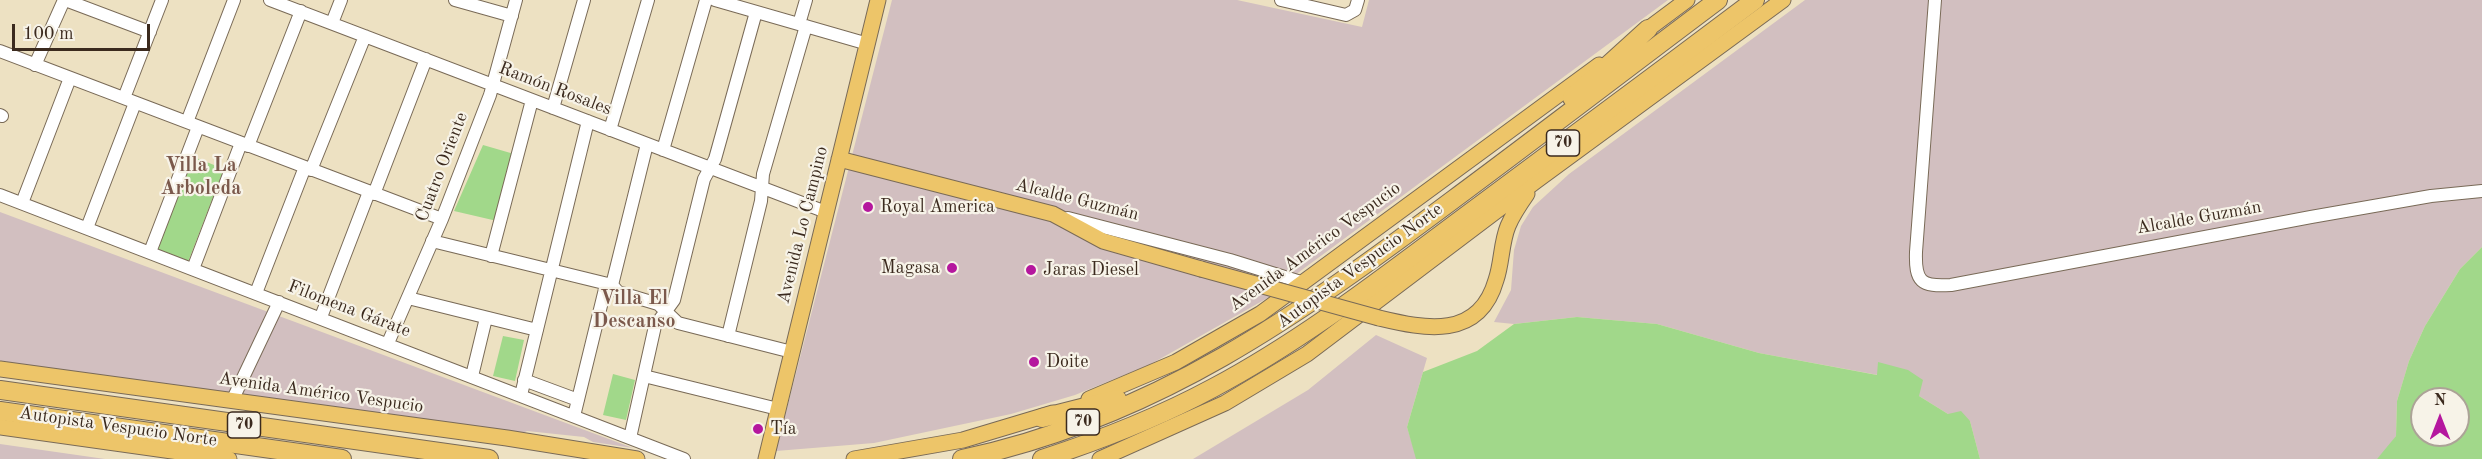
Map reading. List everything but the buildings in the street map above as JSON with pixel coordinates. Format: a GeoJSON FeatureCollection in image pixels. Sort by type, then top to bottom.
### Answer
{"type":"FeatureCollection","features":[{"type":"Feature","properties":{"kind":"highway","name":"Autopista Vespucio Norte"},"geometry":{"type":"LineString","coordinates":[[962,459],[1023,442],[1099,416],[1198,371],[1260,337],[1325,294],[1718,0]]}},
{"type":"Feature","properties":{"kind":"highway","name":"Autopista Vespucio Norte"},"geometry":{"type":"LineString","coordinates":[[1042,459],[1130,427],[1214,388],[1324,320],[1755,0]]}},
{"type":"Feature","properties":{"kind":"highway"},"geometry":{"type":"LineString","coordinates":[[1526,145],[1575,95],[1648,29]]}},
{"type":"Feature","properties":{"kind":"highway"},"geometry":{"type":"LineString","coordinates":[[1042,418],[1129,396],[1198,371]]}},
{"type":"Feature","properties":{"kind":"highway"},"geometry":{"type":"LineString","coordinates":[[1082,459],[1155,425],[1214,388]]}},
{"type":"Feature","properties":{"kind":"highway","name":"Autopista Vespucio Norte"},"geometry":{"type":"LineString","coordinates":[[0,390],[489,459]]}},
{"type":"Feature","properties":{"kind":"highway","name":"Autopista Vespucio Norte"},"geometry":{"type":"LineString","coordinates":[[0,411],[342,459]]}},
{"type":"Feature","properties":{"kind":"main road","name":"Avenida Lo Campino"},"geometry":{"type":"LineString","coordinates":[[766,459],[878,0]]}},
{"type":"Feature","properties":{"kind":"main road","name":"Avenida Américo Vespucio"},"geometry":{"type":"LineString","coordinates":[[854,459],[955,442],[1042,418],[1183,358],[1247,322],[1304,282],[1479,150],[1687,0]]}},
{"type":"Feature","properties":{"kind":"main road"},"geometry":{"type":"LineString","coordinates":[[1100,459],[1225,403],[1330,339],[1536,181],[1783,0]]}},
{"type":"Feature","properties":{"kind":"main road","name":"Alcalde Guzmán"},"geometry":{"type":"LineString","coordinates":[[839,159],[1053,214]]}},
{"type":"Feature","properties":{"kind":"main road"},"geometry":{"type":"LineString","coordinates":[[1053,214],[1103,241],[1379,318],[1436,328],[1457,324],[1476,313],[1495,285],[1509,224],[1536,181]]}},
{"type":"Feature","properties":{"kind":"main road","name":"Avenida Américo Vespucio"},"geometry":{"type":"LineString","coordinates":[[0,369],[507,438],[637,459]]}},
{"type":"Feature","properties":{"kind":"main road"},"geometry":{"type":"LineString","coordinates":[[0,427],[197,457],[229,459]]}},
{"type":"Feature","properties":{"kind":"street"},"geometry":{"type":"LineString","coordinates":[[35,65],[65,0],[150,32]]}},
{"type":"Feature","properties":{"kind":"street"},"geometry":{"type":"LineString","coordinates":[[87,228],[162,0]]}},
{"type":"Feature","properties":{"kind":"street"},"geometry":{"type":"LineString","coordinates":[[150,252],[234,0]]}},
{"type":"Feature","properties":{"kind":"street","name":"Ramón Rosales"},"geometry":{"type":"LineString","coordinates":[[271,0],[826,212]]}},
{"type":"Feature","properties":{"kind":"street"},"geometry":{"type":"LineString","coordinates":[[332,24],[341,0]]}},
{"type":"Feature","properties":{"kind":"street"},"geometry":{"type":"LineString","coordinates":[[455,0],[469,2],[512,16]]}},
{"type":"Feature","properties":{"kind":"street","name":"Cuatro Oriente"},"geometry":{"type":"LineString","coordinates":[[388,343],[441,219],[493,84],[516,0]]}},
{"type":"Feature","properties":{"kind":"street"},"geometry":{"type":"LineString","coordinates":[[553,108],[584,0]]}},
{"type":"Feature","properties":{"kind":"street"},"geometry":{"type":"LineString","coordinates":[[610,130],[648,0]]}},
{"type":"Feature","properties":{"kind":"street"},"geometry":{"type":"LineString","coordinates":[[663,150],[706,0]]}},
{"type":"Feature","properties":{"kind":"street"},"geometry":{"type":"LineString","coordinates":[[715,0],[868,44]]}},
{"type":"Feature","properties":{"kind":"street"},"geometry":{"type":"LineString","coordinates":[[728,336],[762,188],[763,174],[802,25],[806,0]]}},
{"type":"Feature","properties":{"kind":"street"},"geometry":{"type":"LineString","coordinates":[[1281,0],[1343,14],[1353,13],[1358,0]]}},
{"type":"Feature","properties":{"kind":"street","name":"Alcalde Guzmán"},"geometry":{"type":"LineString","coordinates":[[1935,0],[1916,252],[1916,271],[1924,283],[1951,285],[2377,206],[2482,191]]}},
{"type":"Feature","properties":{"kind":"street"},"geometry":{"type":"LineString","coordinates":[[193,268],[301,12]]}},
{"type":"Feature","properties":{"kind":"street"},"geometry":{"type":"LineString","coordinates":[[630,438],[656,326],[674,300],[704,179],[710,168],[756,12]]}},
{"type":"Feature","properties":{"kind":"street"},"geometry":{"type":"LineString","coordinates":[[256,293],[365,36]]}},
{"type":"Feature","properties":{"kind":"street"},"geometry":{"type":"LineString","coordinates":[[0,51],[441,219]]}},
{"type":"Feature","properties":{"kind":"street"},"geometry":{"type":"LineString","coordinates":[[321,317],[426,59]]}},
{"type":"Feature","properties":{"kind":"street"},"geometry":{"type":"LineString","coordinates":[[22,203],[70,78]]}},
{"type":"Feature","properties":{"kind":"street"},"geometry":{"type":"LineString","coordinates":[[491,256],[532,100]]}},
{"type":"Feature","properties":{"kind":"street"},"geometry":{"type":"LineString","coordinates":[[521,395],[588,122]]}},
{"type":"Feature","properties":{"kind":"street"},"geometry":{"type":"LineString","coordinates":[[574,416],[647,144]]}},
{"type":"Feature","properties":{"kind":"street","name":"Filomena Gárate"},"geometry":{"type":"LineString","coordinates":[[0,195],[684,459]]}},
{"type":"Feature","properties":{"kind":"street","name":"Alcalde Guzmán"},"geometry":{"type":"LineString","coordinates":[[1053,214],[1230,260],[1304,282]]}},
{"type":"Feature","properties":{"kind":"street"},"geometry":{"type":"LineString","coordinates":[[432,241],[609,285],[618,292],[654,302],[678,323],[792,352]]}},
{"type":"Feature","properties":{"kind":"street"},"geometry":{"type":"LineString","coordinates":[[408,298],[537,330]]}},
{"type":"Feature","properties":{"kind":"street"},"geometry":{"type":"LineString","coordinates":[[232,401],[279,302]]}},
{"type":"Feature","properties":{"kind":"street"},"geometry":{"type":"LineString","coordinates":[[472,376],[486,318]]}},
{"type":"Feature","properties":{"kind":"street"},"geometry":{"type":"LineString","coordinates":[[644,376],[778,409]]}},
{"type":"Feature","properties":{"kind":"street"},"geometry":{"type":"LineString","coordinates":[[525,380],[578,400]]}},
{"type":"Feature","properties":{"kind":"shaded area"},"geometry":{"type":"Polygon","coordinates":[[[892,0],[1237,0],[1362,27],[1369,0],[1668,0],[1299,272],[1271,296],[1151,364],[1075,395],[1011,414],[874,443],[776,451],[892,0]]]}},
{"type":"Feature","properties":{"kind":"shaded area"},"geometry":{"type":"Polygon","coordinates":[[[1805,0],[2482,0],[2482,247],[2460,269],[2425,326],[2409,361],[2397,401],[2396,436],[2386,451],[2377,459],[1980,459],[1970,421],[1948,414],[1919,396],[1878,363],[1878,375],[1759,353],[1657,324],[1577,317],[1514,324],[1494,322],[1511,290],[1514,250],[1521,226],[1533,207],[1569,174],[1805,0]]]}},
{"type":"Feature","properties":{"kind":"shaded area"},"geometry":{"type":"Polygon","coordinates":[[[0,212],[633,448],[593,442],[584,437],[527,431],[523,433],[0,361],[0,212]]]}},
{"type":"Feature","properties":{"kind":"shaded area"},"geometry":{"type":"Polygon","coordinates":[[[1376,335],[1427,358],[1407,427],[1417,459],[1193,459],[1308,390],[1376,335]]]}},
{"type":"Feature","properties":{"kind":"shaded area"},"geometry":{"type":"Polygon","coordinates":[[[0,444],[105,459],[0,459],[0,444]]]}},
{"type":"Feature","properties":{"kind":"green space"},"geometry":{"type":"Polygon","coordinates":[[[483,145],[514,154],[497,221],[454,211],[483,145]]]}},
{"type":"Feature","properties":{"kind":"green space"},"geometry":{"type":"Polygon","coordinates":[[[194,157],[224,169],[188,262],[157,250],[194,157]]]}},
{"type":"Feature","properties":{"kind":"green space"},"geometry":{"type":"Polygon","coordinates":[[[2482,247],[2482,459],[2377,459],[2396,436],[2397,401],[2409,361],[2425,326],[2460,269],[2482,247]]]}},
{"type":"Feature","properties":{"kind":"green space"},"geometry":{"type":"Polygon","coordinates":[[[1577,317],[1657,324],[1759,353],[1877,375],[1878,362],[1908,370],[1923,380],[1919,396],[1948,414],[1961,411],[1970,421],[1980,459],[1416,459],[1407,427],[1423,372],[1477,351],[1514,324],[1577,317]]]}},
{"type":"Feature","properties":{"kind":"green space"},"geometry":{"type":"Polygon","coordinates":[[[503,336],[524,340],[515,381],[493,376],[503,336]]]}},
{"type":"Feature","properties":{"kind":"green space"},"geometry":{"type":"Polygon","coordinates":[[[613,374],[635,380],[626,420],[603,415],[613,374]]]}},
{"type":"Feature","properties":{"kind":"place","name":"Royal America"},"geometry":{"type":"Point","coordinates":[868,207]}},
{"type":"Feature","properties":{"kind":"place","name":"Magasa"},"geometry":{"type":"Point","coordinates":[952,268]}},
{"type":"Feature","properties":{"kind":"place","name":"Jaras Diesel"},"geometry":{"type":"Point","coordinates":[1031,270]}},
{"type":"Feature","properties":{"kind":"place","name":"Doite"},"geometry":{"type":"Point","coordinates":[1034,362]}},
{"type":"Feature","properties":{"kind":"place","name":"Tía"},"geometry":{"type":"Point","coordinates":[758,429]}},
{"type":"Feature","properties":{"kind":"district","name":"Villa La Arboleda"},"geometry":{"type":"Point","coordinates":[201,178]}},
{"type":"Feature","properties":{"kind":"district","name":"Villa El Descanso"},"geometry":{"type":"Point","coordinates":[634,310]}}]}
